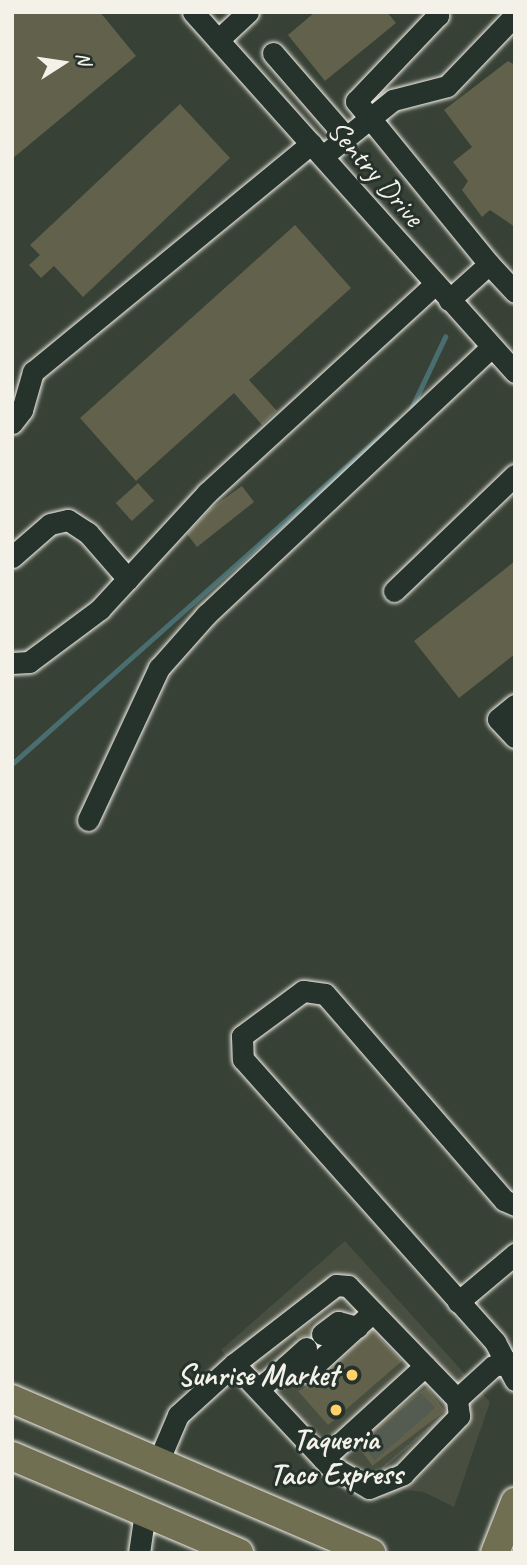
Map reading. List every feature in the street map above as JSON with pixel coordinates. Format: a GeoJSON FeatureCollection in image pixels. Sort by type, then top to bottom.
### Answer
{"type":"FeatureCollection","features":[{"type":"Feature","properties":{"kind":"main road"},"geometry":{"type":"LineString","coordinates":[[12,1399],[371,1553]]}},
{"type":"Feature","properties":{"kind":"main road"},"geometry":{"type":"LineString","coordinates":[[12,1456],[239,1553]]}},
{"type":"Feature","properties":{"kind":"main road"},"geometry":{"type":"LineString","coordinates":[[495,1553],[515,1502]]}},
{"type":"Feature","properties":{"kind":"street","name":"Sentry Drive"},"geometry":{"type":"LineString","coordinates":[[193,12],[515,372]]}},
{"type":"Feature","properties":{"kind":"street"},"geometry":{"type":"LineString","coordinates":[[218,40],[248,12]]}},
{"type":"Feature","properties":{"kind":"street"},"geometry":{"type":"LineString","coordinates":[[436,12],[438,15],[356,100],[367,119],[515,292]]}},
{"type":"Feature","properties":{"kind":"street"},"geometry":{"type":"LineString","coordinates":[[12,423],[22,410],[33,372],[317,150],[346,137],[394,100],[447,86],[515,15]]}},
{"type":"Feature","properties":{"kind":"street"},"geometry":{"type":"LineString","coordinates":[[273,53],[346,137]]}},
{"type":"Feature","properties":{"kind":"street"},"geometry":{"type":"LineString","coordinates":[[12,663],[29,662],[100,609],[207,493],[442,292],[489,264]]}},
{"type":"Feature","properties":{"kind":"street"},"geometry":{"type":"LineString","coordinates":[[88,820],[159,668],[206,615],[491,347]]}},
{"type":"Feature","properties":{"kind":"street"},"geometry":{"type":"LineString","coordinates":[[394,591],[515,475]]}},
{"type":"Feature","properties":{"kind":"street"},"geometry":{"type":"LineString","coordinates":[[12,558],[50,524],[68,520],[88,533],[128,579]]}},
{"type":"Feature","properties":{"kind":"street"},"geometry":{"type":"LineString","coordinates":[[515,705],[498,719],[515,737]]}},
{"type":"Feature","properties":{"kind":"street"},"geometry":{"type":"LineString","coordinates":[[511,1369],[495,1342],[243,1059],[242,1036],[303,991],[325,994],[504,1200],[515,1205]]}},
{"type":"Feature","properties":{"kind":"street"},"geometry":{"type":"LineString","coordinates":[[458,1302],[515,1254]]}},
{"type":"Feature","properties":{"kind":"street"},"geometry":{"type":"LineString","coordinates":[[158,1462],[178,1415],[234,1364],[336,1285],[348,1286],[457,1399],[459,1416],[369,1488],[323,1459],[234,1364]]}},
{"type":"Feature","properties":{"kind":"street"},"geometry":{"type":"LineString","coordinates":[[286,1366],[307,1372],[373,1312]]}},
{"type":"Feature","properties":{"kind":"street"},"geometry":{"type":"LineString","coordinates":[[258,1389],[338,1322],[357,1327]]}},
{"type":"Feature","properties":{"kind":"street"},"geometry":{"type":"LineString","coordinates":[[323,1459],[386,1412],[425,1366]]}},
{"type":"Feature","properties":{"kind":"street"},"geometry":{"type":"LineString","coordinates":[[457,1399],[493,1367],[511,1369]]}},
{"type":"Feature","properties":{"kind":"street"},"geometry":{"type":"LineString","coordinates":[[139,1553],[145,1512]]}},
{"type":"Feature","properties":{"kind":"shaded area"},"geometry":{"type":"Polygon","coordinates":[[[345,1241],[490,1402],[454,1507],[424,1492],[404,1490],[388,1499],[345,1490],[309,1467],[221,1350],[345,1241]]]}},
{"type":"Feature","properties":{"kind":"building"},"geometry":{"type":"Polygon","coordinates":[[[12,12],[100,12],[136,56],[12,159],[12,12]]]}},
{"type":"Feature","properties":{"kind":"building"},"geometry":{"type":"Polygon","coordinates":[[[315,12],[387,12],[396,23],[325,81],[288,35],[315,12]]]}},
{"type":"Feature","properties":{"kind":"building"},"geometry":{"type":"Polygon","coordinates":[[[508,61],[515,65],[515,227],[490,210],[482,217],[462,190],[468,181],[453,162],[472,147],[444,110],[508,61]]]}},
{"type":"Feature","properties":{"kind":"building"},"geometry":{"type":"Polygon","coordinates":[[[180,104],[230,158],[83,297],[54,266],[41,278],[29,265],[40,255],[30,245],[180,104]]]}},
{"type":"Feature","properties":{"kind":"building"},"geometry":{"type":"Polygon","coordinates":[[[295,225],[351,288],[249,380],[277,411],[262,425],[234,393],[136,481],[80,418],[295,225]]]}},
{"type":"Feature","properties":{"kind":"building"},"geometry":{"type":"Polygon","coordinates":[[[138,483],[154,501],[132,521],[116,503],[138,483]]]}},
{"type":"Feature","properties":{"kind":"building"},"geometry":{"type":"Polygon","coordinates":[[[242,486],[254,502],[197,547],[187,534],[210,509],[242,486]]]}},
{"type":"Feature","properties":{"kind":"building"},"geometry":{"type":"Polygon","coordinates":[[[515,561],[515,654],[459,698],[414,641],[515,561]]]}},
{"type":"Feature","properties":{"kind":"building"},"geometry":{"type":"Polygon","coordinates":[[[311,1322],[309,1335],[297,1338],[295,1336],[311,1322]]]}},
{"type":"Feature","properties":{"kind":"building","name":"Sunrise Market"},"geometry":{"type":"Polygon","coordinates":[[[372,1330],[402,1361],[328,1425],[298,1391],[316,1382],[372,1330]]]}},
{"type":"Feature","properties":{"kind":"building"},"geometry":{"type":"Polygon","coordinates":[[[427,1387],[445,1411],[372,1466],[354,1442],[427,1387]]]}},
{"type":"Feature","properties":{"kind":"waterway"},"geometry":{"type":"LineString","coordinates":[[411,409],[445,337]]}},
{"type":"Feature","properties":{"kind":"waterway"},"geometry":{"type":"LineString","coordinates":[[12,764],[396,422]]}},
{"type":"Feature","properties":{"kind":"tunnel"},"geometry":{"type":"LineString","coordinates":[[413,1399],[435,1423]]}},
{"type":"Feature","properties":{"kind":"tunnel"},"geometry":{"type":"LineString","coordinates":[[399,1411],[420,1436]]}},
{"type":"Feature","properties":{"kind":"tunnel"},"geometry":{"type":"LineString","coordinates":[[383,1425],[404,1450]]}},
{"type":"Feature","properties":{"kind":"tunnel"},"geometry":{"type":"LineString","coordinates":[[369,1437],[391,1462]]}},
{"type":"Feature","properties":{"kind":"place","name":"Sunrise Market"},"geometry":{"type":"Point","coordinates":[352,1375]}},
{"type":"Feature","properties":{"kind":"place","name":"Taqueria Taco Express"},"geometry":{"type":"Point","coordinates":[336,1410]}}]}
